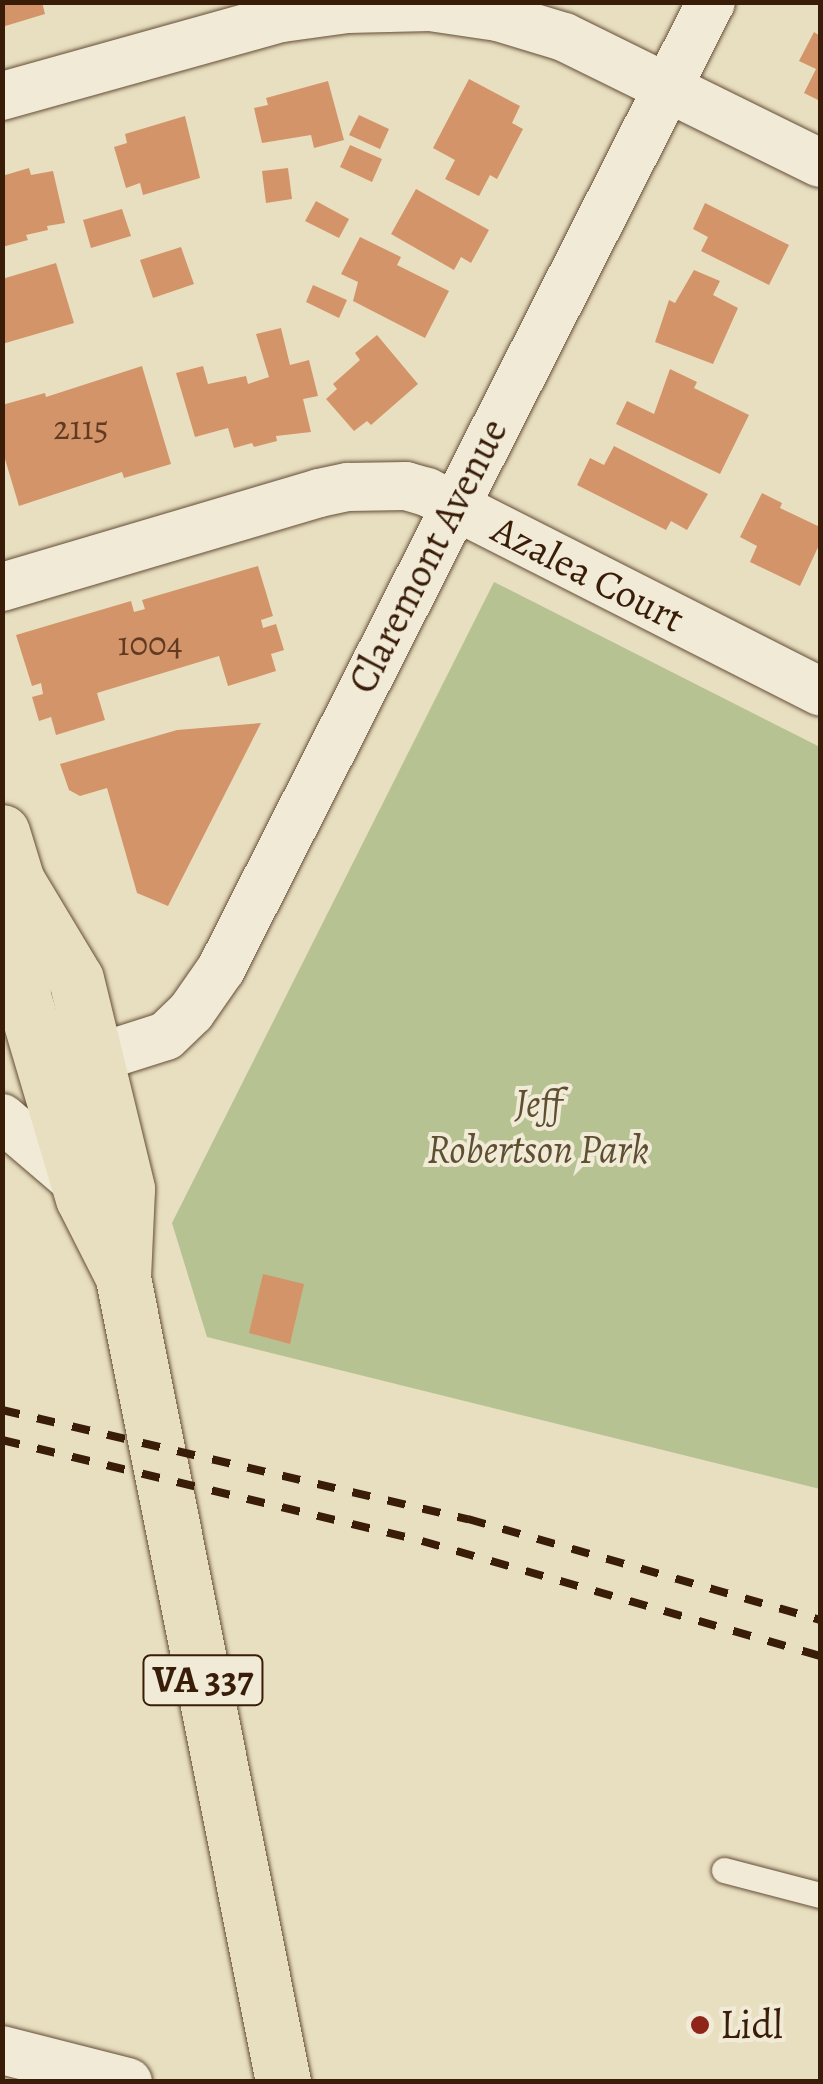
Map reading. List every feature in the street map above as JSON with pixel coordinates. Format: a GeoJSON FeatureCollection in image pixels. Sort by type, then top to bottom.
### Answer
{"type":"FeatureCollection","features":[{"type":"Feature","properties":{"kind":"main road","name":"VA 337"},"geometry":{"type":"LineString","coordinates":[[10,856],[76,979],[127,1189],[124,1278],[283,2082]]}},
{"type":"Feature","properties":{"kind":"main road","name":"VA 337"},"geometry":{"type":"LineString","coordinates":[[10,856],[13,1015],[78,1183],[124,1278]]}},
{"type":"Feature","properties":{"kind":"street","name":"Claremont Avenue"},"geometry":{"type":"LineString","coordinates":[[97,1058],[166,1036],[191,1012],[221,969],[710,2]]}},
{"type":"Feature","properties":{"kind":"street"},"geometry":{"type":"LineString","coordinates":[[2,96],[282,18],[347,9],[430,7],[498,17],[564,38],[820,163]]}},
{"type":"Feature","properties":{"kind":"street","name":"Azalea Court"},"geometry":{"type":"LineString","coordinates":[[2,587],[348,487],[406,486],[453,505],[820,691]]}},
{"type":"Feature","properties":{"kind":"street"},"geometry":{"type":"LineString","coordinates":[[2,1118],[78,1183]]}},
{"type":"Feature","properties":{"kind":"street"},"geometry":{"type":"LineString","coordinates":[[2,2050],[128,2082]]}},
{"type":"Feature","properties":{"kind":"lane"},"geometry":{"type":"LineString","coordinates":[[724,1870],[820,1895]]}},
{"type":"Feature","properties":{"kind":"green space","name":"Jeff Robertson Park"},"geometry":{"type":"Polygon","coordinates":[[[494,582],[820,747],[820,1489],[207,1337],[172,1223],[494,582]]]}},
{"type":"Feature","properties":{"kind":"building"},"geometry":{"type":"Polygon","coordinates":[[[2,2],[42,2],[45,14],[2,27],[2,2]]]}},
{"type":"Feature","properties":{"kind":"building"},"geometry":{"type":"Polygon","coordinates":[[[814,32],[820,36],[820,101],[804,93],[816,69],[799,61],[814,32]]]}},
{"type":"Feature","properties":{"kind":"building"},"geometry":{"type":"Polygon","coordinates":[[[469,79],[520,106],[512,123],[523,129],[497,179],[490,175],[479,196],[445,179],[455,160],[433,148],[469,79]]]}},
{"type":"Feature","properties":{"kind":"building"},"geometry":{"type":"Polygon","coordinates":[[[328,81],[344,140],[314,148],[311,135],[262,143],[254,108],[268,105],[266,98],[328,81]]]}},
{"type":"Feature","properties":{"kind":"building"},"geometry":{"type":"Polygon","coordinates":[[[359,115],[389,129],[380,149],[349,135],[359,115]]]}},
{"type":"Feature","properties":{"kind":"building"},"geometry":{"type":"Polygon","coordinates":[[[185,116],[200,178],[143,195],[140,183],[126,188],[114,147],[127,143],[125,134],[185,116]]]}},
{"type":"Feature","properties":{"kind":"building"},"geometry":{"type":"Polygon","coordinates":[[[350,145],[382,159],[372,182],[340,167],[350,145]]]}},
{"type":"Feature","properties":{"kind":"building"},"geometry":{"type":"Polygon","coordinates":[[[29,168],[31,175],[53,171],[65,223],[47,226],[48,230],[26,235],[28,240],[2,247],[2,176],[29,168]]]}},
{"type":"Feature","properties":{"kind":"building"},"geometry":{"type":"Polygon","coordinates":[[[288,168],[292,199],[266,203],[262,171],[288,168]]]}},
{"type":"Feature","properties":{"kind":"building"},"geometry":{"type":"Polygon","coordinates":[[[416,189],[489,230],[471,263],[461,257],[454,270],[391,234],[416,189]]]}},
{"type":"Feature","properties":{"kind":"building"},"geometry":{"type":"Polygon","coordinates":[[[316,201],[349,219],[339,238],[305,221],[316,201]]]}},
{"type":"Feature","properties":{"kind":"building"},"geometry":{"type":"Polygon","coordinates":[[[705,203],[789,245],[769,285],[701,251],[708,237],[693,229],[705,203]]]}},
{"type":"Feature","properties":{"kind":"building"},"geometry":{"type":"Polygon","coordinates":[[[122,209],[131,236],[91,248],[83,220],[122,209]]]}},
{"type":"Feature","properties":{"kind":"building"},"geometry":{"type":"Polygon","coordinates":[[[360,237],[401,257],[397,265],[449,291],[425,338],[353,301],[358,282],[341,274],[360,237]]]}},
{"type":"Feature","properties":{"kind":"building"},"geometry":{"type":"Polygon","coordinates":[[[181,247],[194,284],[153,298],[140,260],[181,247]]]}},
{"type":"Feature","properties":{"kind":"building"},"geometry":{"type":"Polygon","coordinates":[[[56,263],[74,323],[2,344],[2,279],[56,263]]]}},
{"type":"Feature","properties":{"kind":"building"},"geometry":{"type":"Polygon","coordinates":[[[694,270],[720,281],[713,295],[738,308],[713,364],[655,342],[669,300],[675,303],[694,270]]]}},
{"type":"Feature","properties":{"kind":"building"},"geometry":{"type":"Polygon","coordinates":[[[313,285],[347,300],[339,318],[306,302],[313,285]]]}},
{"type":"Feature","properties":{"kind":"building"},"geometry":{"type":"Polygon","coordinates":[[[281,328],[290,365],[309,360],[318,396],[303,399],[311,432],[276,436],[277,441],[234,448],[228,428],[195,437],[176,373],[203,366],[208,384],[246,376],[248,384],[269,377],[256,334],[281,328]]]}},
{"type":"Feature","properties":{"kind":"building"},"geometry":{"type":"Polygon","coordinates":[[[377,335],[418,384],[371,425],[367,421],[354,431],[326,399],[337,389],[333,384],[360,360],[355,353],[377,335]]]}},
{"type":"Feature","properties":{"kind":"building"},"geometry":{"type":"Polygon","coordinates":[[[142,366],[171,464],[124,478],[122,472],[19,506],[2,449],[2,405],[45,393],[46,397],[142,366]]]}},
{"type":"Feature","properties":{"kind":"building"},"geometry":{"type":"Polygon","coordinates":[[[670,369],[697,382],[694,388],[749,415],[720,474],[616,424],[627,401],[654,414],[670,369]]]}},
{"type":"Feature","properties":{"kind":"building"},"geometry":{"type":"Polygon","coordinates":[[[614,446],[708,494],[687,530],[671,521],[666,530],[577,485],[590,458],[604,465],[614,446]]]}},
{"type":"Feature","properties":{"kind":"building"},"geometry":{"type":"Polygon","coordinates":[[[762,493],[782,503],[780,508],[820,527],[820,543],[800,586],[750,562],[757,546],[740,537],[762,493]]]}},
{"type":"Feature","properties":{"kind":"building"},"geometry":{"type":"Polygon","coordinates":[[[258,566],[273,616],[261,620],[263,628],[276,624],[284,650],[271,654],[276,671],[228,686],[219,656],[97,693],[105,720],[56,735],[51,717],[39,721],[32,697],[43,694],[41,683],[32,686],[16,635],[131,601],[134,612],[145,609],[142,600],[258,566]]]}},
{"type":"Feature","properties":{"kind":"building"},"geometry":{"type":"Polygon","coordinates":[[[261,723],[168,906],[137,893],[107,788],[80,796],[69,790],[60,764],[177,730],[261,723]]]}},
{"type":"Feature","properties":{"kind":"building"},"geometry":{"type":"Polygon","coordinates":[[[263,1274],[304,1284],[290,1344],[249,1333],[263,1274]]]}},
{"type":"Feature","properties":{"kind":"railway"},"geometry":{"type":"LineString","coordinates":[[2,1410],[468,1519],[820,1620]]}},
{"type":"Feature","properties":{"kind":"railway"},"geometry":{"type":"LineString","coordinates":[[2,1440],[422,1541],[820,1656]]}},
{"type":"Feature","properties":{"kind":"place","name":"Lidl"},"geometry":{"type":"Point","coordinates":[700,2025]}}]}
